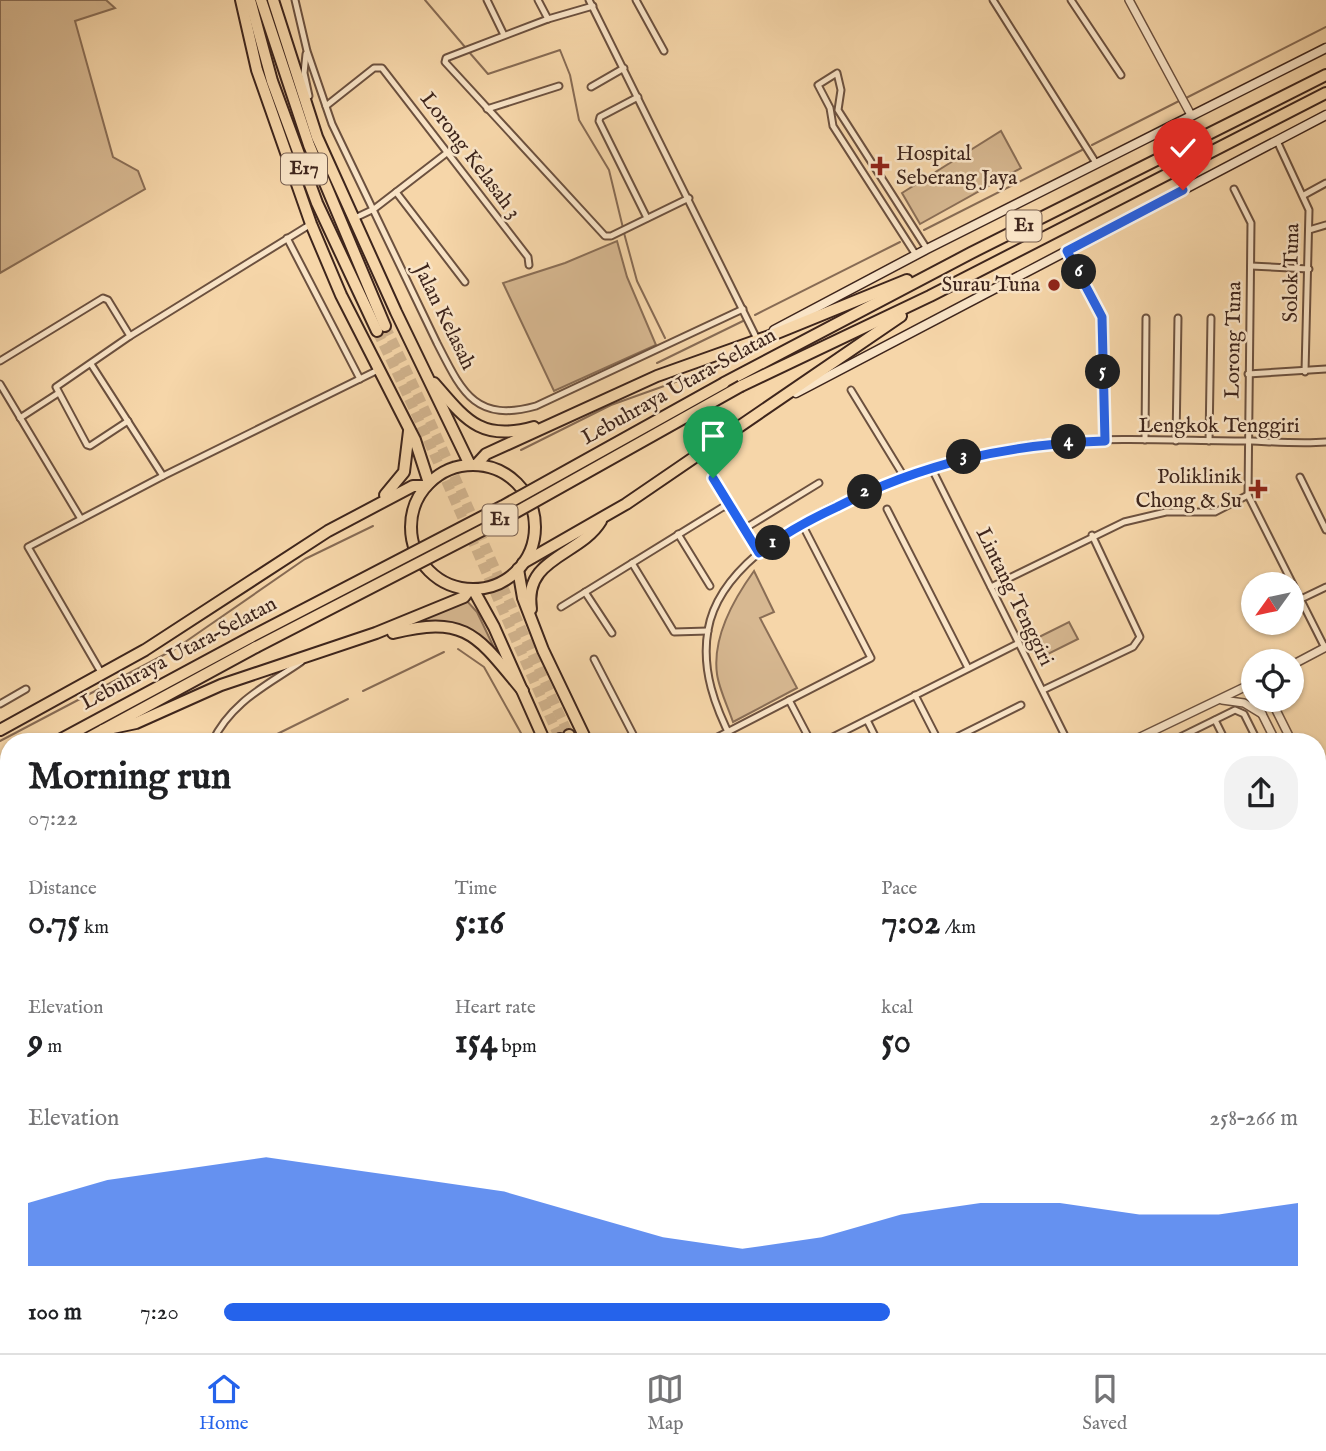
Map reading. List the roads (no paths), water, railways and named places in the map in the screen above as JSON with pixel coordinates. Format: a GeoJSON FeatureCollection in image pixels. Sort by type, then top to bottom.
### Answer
{"type":"FeatureCollection","features":[{"type":"Feature","properties":{"kind":"highway"},"geometry":{"type":"LineString","coordinates":[[241,0],[257,70],[311,224],[341,295],[408,425],[428,484],[412,517],[411,535],[416,551],[425,566],[438,578],[453,586],[472,589],[501,582],[521,566],[602,518],[768,408],[930,296]]}},
{"type":"Feature","properties":{"kind":"highway","name":"E17"},"geometry":{"type":"LineString","coordinates":[[250,0],[272,81],[317,203],[381,329],[309,145],[261,0]]}},
{"type":"Feature","properties":{"kind":"highway"},"geometry":{"type":"LineString","coordinates":[[273,0],[317,137],[425,373],[473,465]]}},
{"type":"Feature","properties":{"kind":"highway","name":"Lebuhraya Utara–Selatan"},"geometry":{"type":"LineString","coordinates":[[97,733],[253,642],[724,383],[971,253],[1326,75]]}},
{"type":"Feature","properties":{"kind":"highway","name":"Lebuhraya Utara–Selatan"},"geometry":{"type":"LineString","coordinates":[[73,733],[502,520],[741,386],[930,296],[1326,93]]}},
{"type":"Feature","properties":{"kind":"highway"},"geometry":{"type":"LineString","coordinates":[[473,465],[486,454],[657,376],[757,340],[971,253]]}},
{"type":"Feature","properties":{"kind":"highway"},"geometry":{"type":"LineString","coordinates":[[425,373],[460,414],[484,429],[513,432],[549,426]]}},
{"type":"Feature","properties":{"kind":"highway"},"geometry":{"type":"LineString","coordinates":[[377,503],[393,489],[404,472],[409,447],[408,425]]}},
{"type":"Feature","properties":{"kind":"highway"},"geometry":{"type":"LineString","coordinates":[[0,730],[102,674],[377,503],[413,486],[428,484],[448,470],[473,465],[504,474],[515,483],[528,501],[533,515],[534,537],[521,566],[523,598],[583,733]]}},
{"type":"Feature","properties":{"kind":"highway"},"geometry":{"type":"LineString","coordinates":[[534,626],[530,598],[536,575],[544,566],[591,534],[602,518]]}},
{"type":"Feature","properties":{"kind":"highway"},"geometry":{"type":"LineString","coordinates":[[103,730],[136,723],[222,685],[376,633],[464,597],[472,589]]}},
{"type":"Feature","properties":{"kind":"highway"},"geometry":{"type":"LineString","coordinates":[[472,589],[541,733]]}},
{"type":"Feature","properties":{"kind":"highway"},"geometry":{"type":"LineString","coordinates":[[376,633],[388,634],[427,625],[461,631],[484,645],[523,691]]}},
{"type":"Feature","properties":{"kind":"main road"},"geometry":{"type":"LineString","coordinates":[[757,340],[1096,163],[1189,111],[1326,48]]}},
{"type":"Feature","properties":{"kind":"main road"},"geometry":{"type":"LineString","coordinates":[[768,408],[1326,115]]}},
{"type":"Feature","properties":{"kind":"street"},"geometry":{"type":"LineString","coordinates":[[295,0],[307,51],[304,73],[317,137]]}},
{"type":"Feature","properties":{"kind":"street"},"geometry":{"type":"LineString","coordinates":[[487,0],[504,35]]}},
{"type":"Feature","properties":{"kind":"street"},"geometry":{"type":"LineString","coordinates":[[538,0],[548,19]]}},
{"type":"Feature","properties":{"kind":"street"},"geometry":{"type":"LineString","coordinates":[[636,0],[664,51]]}},
{"type":"Feature","properties":{"kind":"street"},"geometry":{"type":"LineString","coordinates":[[993,0],[1096,163]]}},
{"type":"Feature","properties":{"kind":"street"},"geometry":{"type":"LineString","coordinates":[[1071,0],[1121,75]]}},
{"type":"Feature","properties":{"kind":"street"},"geometry":{"type":"LineString","coordinates":[[1129,0],[1189,111]]}},
{"type":"Feature","properties":{"kind":"street"},"geometry":{"type":"LineString","coordinates":[[689,198],[617,233],[605,236],[445,62],[446,58],[591,3],[689,198],[757,340]]}},
{"type":"Feature","properties":{"kind":"street","name":"Jalan Kelasah"},"geometry":{"type":"LineString","coordinates":[[307,51],[326,106],[374,209],[455,379],[471,400],[488,410],[513,412],[536,406],[743,309]]}},
{"type":"Feature","properties":{"kind":"street","name":"Lorong Kelasah 3"},"geometry":{"type":"LineString","coordinates":[[326,106],[374,68],[382,68],[528,257],[529,265]]}},
{"type":"Feature","properties":{"kind":"street"},"geometry":{"type":"LineString","coordinates":[[591,86],[624,68]]}},
{"type":"Feature","properties":{"kind":"street"},"geometry":{"type":"LineString","coordinates":[[916,255],[833,126],[830,108],[818,85],[837,73],[841,90],[838,110],[927,249]]}},
{"type":"Feature","properties":{"kind":"street"},"geometry":{"type":"LineString","coordinates":[[487,109],[559,86]]}},
{"type":"Feature","properties":{"kind":"street"},"geometry":{"type":"LineString","coordinates":[[638,97],[600,117],[599,121],[647,218]]}},
{"type":"Feature","properties":{"kind":"street","name":"Solok Tuna"},"geometry":{"type":"LineString","coordinates":[[1277,141],[1309,210],[1305,372]]}},
{"type":"Feature","properties":{"kind":"street"},"geometry":{"type":"LineString","coordinates":[[850,151],[861,144]]}},
{"type":"Feature","properties":{"kind":"street"},"geometry":{"type":"LineString","coordinates":[[355,218],[374,209],[448,152]]}},
{"type":"Feature","properties":{"kind":"street"},"geometry":{"type":"LineString","coordinates":[[1304,195],[1326,183]]}},
{"type":"Feature","properties":{"kind":"street","name":"Lorong Tuna"},"geometry":{"type":"LineString","coordinates":[[1234,189],[1251,223],[1248,495],[1287,572]]}},
{"type":"Feature","properties":{"kind":"street"},"geometry":{"type":"LineString","coordinates":[[881,197],[891,191]]}},
{"type":"Feature","properties":{"kind":"street"},"geometry":{"type":"LineString","coordinates":[[396,192],[465,282]]}},
{"type":"Feature","properties":{"kind":"street"},"geometry":{"type":"LineString","coordinates":[[128,421],[90,446],[57,394],[56,387],[130,336],[311,224]]}},
{"type":"Feature","properties":{"kind":"street"},"geometry":{"type":"LineString","coordinates":[[1309,230],[1326,225]]}},
{"type":"Feature","properties":{"kind":"street"},"geometry":{"type":"LineString","coordinates":[[287,238],[360,379]]}},
{"type":"Feature","properties":{"kind":"street"},"geometry":{"type":"LineString","coordinates":[[1067,251],[1102,317],[1105,441]]}},
{"type":"Feature","properties":{"kind":"street","name":"Lorong Tuna"},"geometry":{"type":"LineString","coordinates":[[1251,266],[1309,269]]}},
{"type":"Feature","properties":{"kind":"street"},"geometry":{"type":"LineString","coordinates":[[0,361],[103,298],[108,300],[130,336]]}},
{"type":"Feature","properties":{"kind":"street"},"geometry":{"type":"LineString","coordinates":[[1145,440],[1146,318]]}},
{"type":"Feature","properties":{"kind":"street"},"geometry":{"type":"LineString","coordinates":[[1176,441],[1178,318]]}},
{"type":"Feature","properties":{"kind":"street"},"geometry":{"type":"LineString","coordinates":[[1209,441],[1211,318]]}},
{"type":"Feature","properties":{"kind":"street"},"geometry":{"type":"LineString","coordinates":[[91,363],[163,476]]}},
{"type":"Feature","properties":{"kind":"street"},"geometry":{"type":"LineString","coordinates":[[102,674],[28,547],[163,476],[380,369]]}},
{"type":"Feature","properties":{"kind":"street"},"geometry":{"type":"LineString","coordinates":[[1248,374],[1326,369]]}},
{"type":"Feature","properties":{"kind":"street"},"geometry":{"type":"LineString","coordinates":[[0,384],[81,519]]}},
{"type":"Feature","properties":{"kind":"street"},"geometry":{"type":"LineString","coordinates":[[851,390],[903,475]]}},
{"type":"Feature","properties":{"kind":"street"},"geometry":{"type":"LineString","coordinates":[[20,418],[57,394]]}},
{"type":"Feature","properties":{"kind":"street","name":"Lengkok Tenggiri"},"geometry":{"type":"LineString","coordinates":[[728,732],[712,693],[707,652],[708,631],[724,594],[759,553],[802,524],[903,475],[976,454],[1028,446],[1145,440],[1326,442]]}},
{"type":"Feature","properties":{"kind":"street","name":"Lintang Tenggiri"},"geometry":{"type":"LineString","coordinates":[[931,467],[1064,733]]}},
{"type":"Feature","properties":{"kind":"street"},"geometry":{"type":"LineString","coordinates":[[1300,477],[1326,530]]}},
{"type":"Feature","properties":{"kind":"street"},"geometry":{"type":"LineString","coordinates":[[713,478],[759,553]]}},
{"type":"Feature","properties":{"kind":"street"},"geometry":{"type":"LineString","coordinates":[[744,529],[819,483]]}},
{"type":"Feature","properties":{"kind":"street"},"geometry":{"type":"LineString","coordinates":[[991,587],[1092,535],[1142,517],[1166,512],[1214,512],[1248,495]]}},
{"type":"Feature","properties":{"kind":"street"},"geometry":{"type":"LineString","coordinates":[[561,607],[723,507],[730,507]]}},
{"type":"Feature","properties":{"kind":"street"},"geometry":{"type":"LineString","coordinates":[[887,509],[968,668]]}},
{"type":"Feature","properties":{"kind":"street"},"geometry":{"type":"LineString","coordinates":[[728,732],[871,658],[802,524]]}},
{"type":"Feature","properties":{"kind":"street"},"geometry":{"type":"LineString","coordinates":[[678,534],[710,586]]}},
{"type":"Feature","properties":{"kind":"street"},"geometry":{"type":"LineString","coordinates":[[1043,690],[1133,647],[1139,641],[1140,637],[1092,535]]}},
{"type":"Feature","properties":{"kind":"street"},"geometry":{"type":"LineString","coordinates":[[632,563],[674,632],[708,631]]}},
{"type":"Feature","properties":{"kind":"street"},"geometry":{"type":"LineString","coordinates":[[1304,598],[1326,587]]}},
{"type":"Feature","properties":{"kind":"street"},"geometry":{"type":"LineString","coordinates":[[585,592],[611,633]]}},
{"type":"Feature","properties":{"kind":"street","name":"Lorong Tuna"},"geometry":{"type":"LineString","coordinates":[[1304,606],[1326,648]]}},
{"type":"Feature","properties":{"kind":"street"},"geometry":{"type":"LineString","coordinates":[[841,733],[1019,643]]}},
{"type":"Feature","properties":{"kind":"street"},"geometry":{"type":"LineString","coordinates":[[1304,659],[1326,648]]}},
{"type":"Feature","properties":{"kind":"street"},"geometry":{"type":"LineString","coordinates":[[217,733],[225,720],[246,698],[309,655]]}},
{"type":"Feature","properties":{"kind":"street"},"geometry":{"type":"LineString","coordinates":[[594,659],[632,733]]}},
{"type":"Feature","properties":{"kind":"street"},"geometry":{"type":"LineString","coordinates":[[0,704],[26,689]]}},
{"type":"Feature","properties":{"kind":"street"},"geometry":{"type":"LineString","coordinates":[[1149,733],[1241,689]]}},
{"type":"Feature","properties":{"kind":"street"},"geometry":{"type":"LineString","coordinates":[[915,695],[934,733]]}},
{"type":"Feature","properties":{"kind":"street"},"geometry":{"type":"LineString","coordinates":[[789,700],[806,733]]}},
{"type":"Feature","properties":{"kind":"street"},"geometry":{"type":"LineString","coordinates":[[1219,700],[1244,703],[1262,714],[1272,733]]}},
{"type":"Feature","properties":{"kind":"street"},"geometry":{"type":"LineString","coordinates":[[965,733],[1021,705]]}},
{"type":"Feature","properties":{"kind":"street"},"geometry":{"type":"LineString","coordinates":[[1191,732],[1241,711],[1253,733]]}},
{"type":"Feature","properties":{"kind":"street"},"geometry":{"type":"LineString","coordinates":[[1278,712],[1288,733]]}},
{"type":"Feature","properties":{"kind":"street"},"geometry":{"type":"LineString","coordinates":[[867,720],[874,733]]}},
{"type":"Feature","properties":{"kind":"street"},"geometry":{"type":"LineString","coordinates":[[1215,720],[1222,733]]}},
{"type":"Feature","properties":{"kind":"waterway"},"geometry":{"type":"LineString","coordinates":[[425,0],[465,47]]}},
{"type":"Feature","properties":{"kind":"waterway"},"geometry":{"type":"LineString","coordinates":[[1186,98],[1326,27]]}},
{"type":"Feature","properties":{"kind":"waterway"},"geometry":{"type":"LineString","coordinates":[[469,52],[488,74],[560,50],[570,75],[579,120],[609,170],[623,228]]}},
{"type":"Feature","properties":{"kind":"waterway"},"geometry":{"type":"LineString","coordinates":[[1092,145],[1181,100]]}},
{"type":"Feature","properties":{"kind":"waterway"},"geometry":{"type":"LineString","coordinates":[[924,230],[1082,150]]}},
{"type":"Feature","properties":{"kind":"waterway"},"geometry":{"type":"LineString","coordinates":[[624,233],[637,281],[665,338]]}},
{"type":"Feature","properties":{"kind":"waterway"},"geometry":{"type":"LineString","coordinates":[[755,315],[900,242]]}},
{"type":"Feature","properties":{"kind":"waterway"},"geometry":{"type":"LineString","coordinates":[[657,363],[745,320]]}},
{"type":"Feature","properties":{"kind":"waterway"},"geometry":{"type":"LineString","coordinates":[[521,450],[611,405],[748,356]]}},
{"type":"Feature","properties":{"kind":"waterway"},"geometry":{"type":"LineString","coordinates":[[15,733],[175,649],[305,559],[373,526]]}},
{"type":"Feature","properties":{"kind":"waterway"},"geometry":{"type":"LineString","coordinates":[[458,649],[484,667],[521,733]]}},
{"type":"Feature","properties":{"kind":"waterway"},"geometry":{"type":"LineString","coordinates":[[363,691],[444,652]]}},
{"type":"Feature","properties":{"kind":"waterway"},"geometry":{"type":"LineString","coordinates":[[279,733],[348,699]]}},
{"type":"Feature","properties":{"kind":"tunnel"},"geometry":{"type":"LineString","coordinates":[[385,326],[433,427],[568,733]]}},
{"type":"Feature","properties":{"kind":"tunnel"},"geometry":{"type":"LineString","coordinates":[[377,331],[557,733]]}},
{"type":"Feature","properties":{"kind":"place","name":"Hospital Seberang Jaya"},"geometry":{"type":"Point","coordinates":[880,166]}},
{"type":"Feature","properties":{"kind":"place","name":"Surau Tuna"},"geometry":{"type":"Point","coordinates":[1054,285]}},
{"type":"Feature","properties":{"kind":"place","name":"Poliklinik Chong & Su"},"geometry":{"type":"Point","coordinates":[1258,489]}}]}
